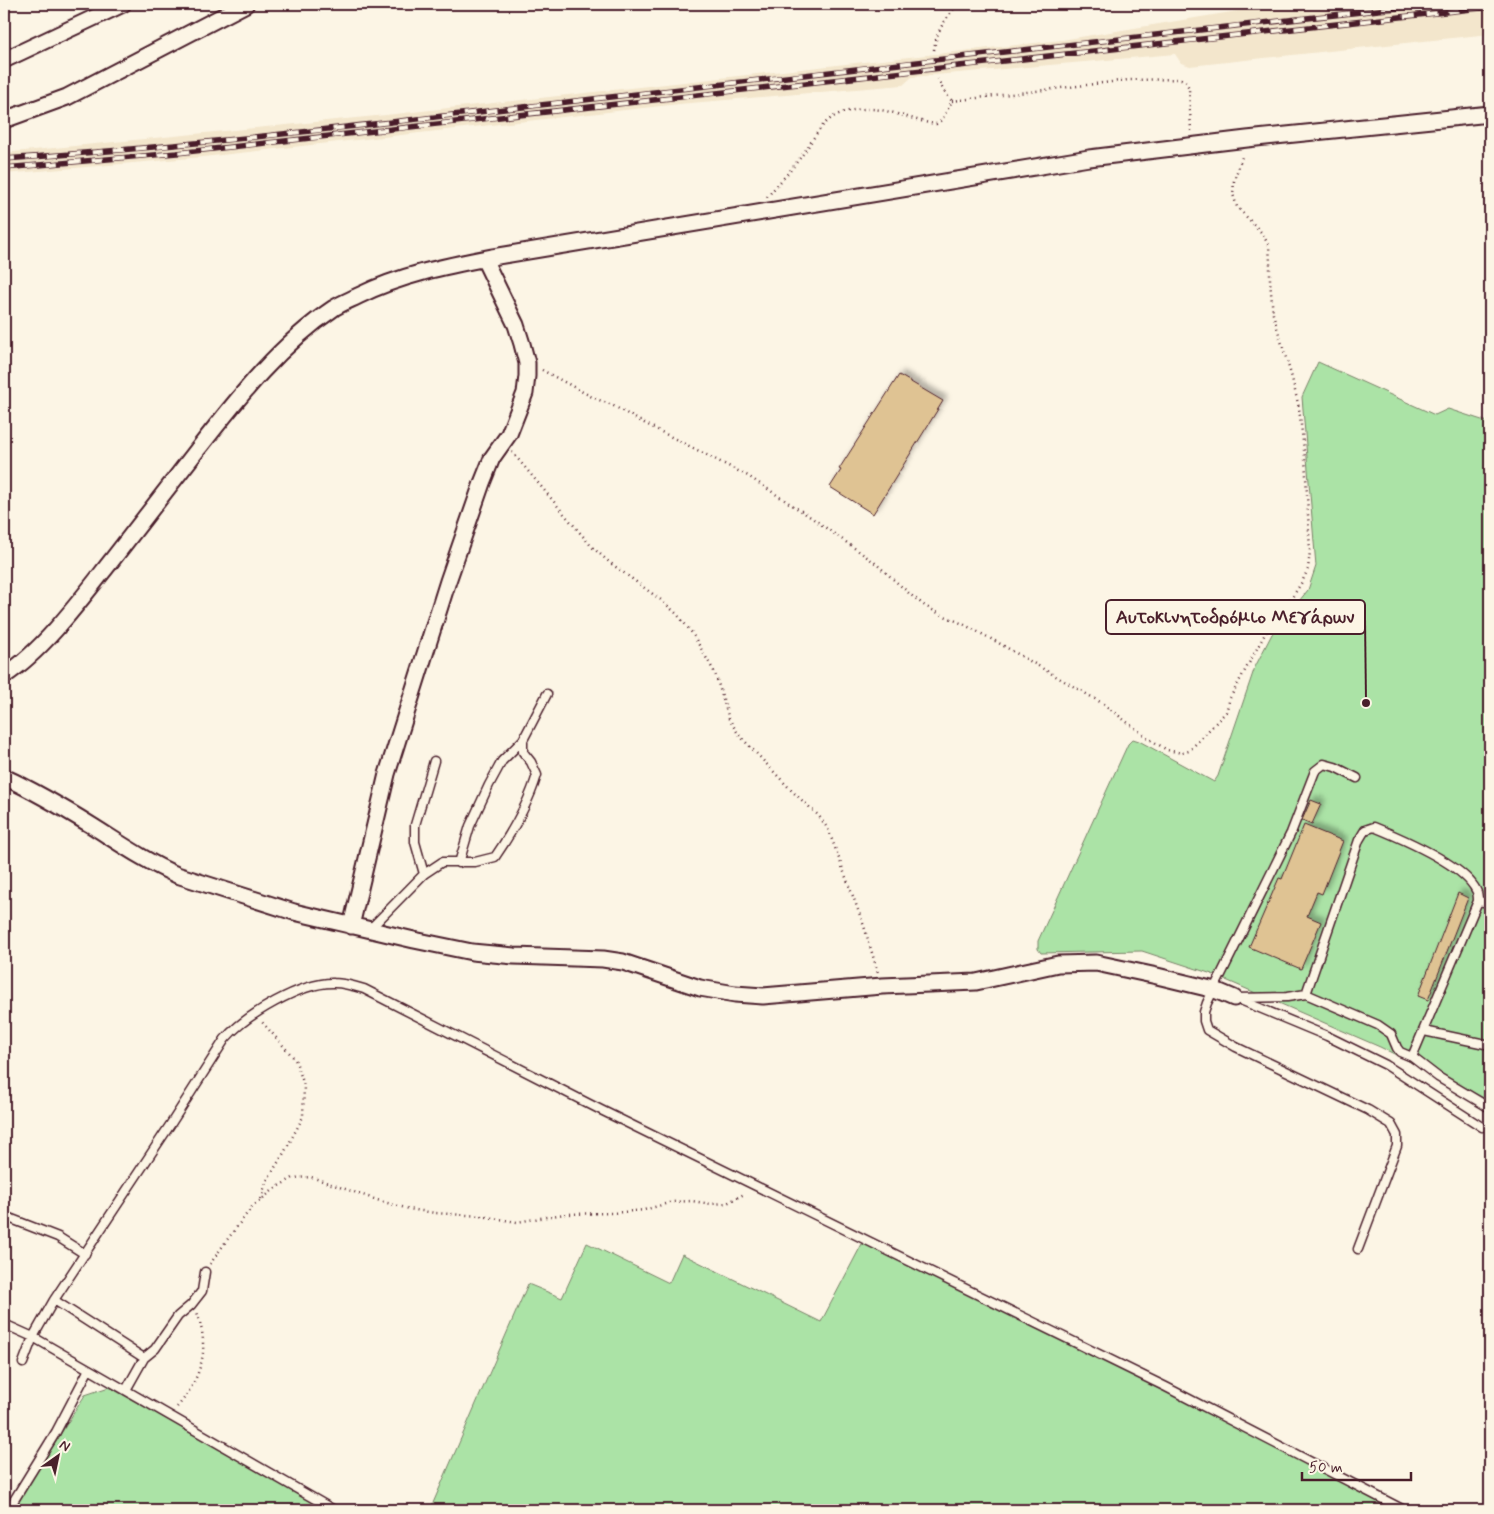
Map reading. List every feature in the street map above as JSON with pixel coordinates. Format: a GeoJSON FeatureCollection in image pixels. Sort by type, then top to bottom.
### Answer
{"type":"FeatureCollection","features":[{"type":"Feature","properties":{"kind":"street"},"geometry":{"type":"LineString","coordinates":[[4,60],[123,4]]}},
{"type":"Feature","properties":{"kind":"street"},"geometry":{"type":"LineString","coordinates":[[4,120],[66,97],[246,4]]}},
{"type":"Feature","properties":{"kind":"street"},"geometry":{"type":"LineString","coordinates":[[4,676],[27,658],[86,594],[222,419],[262,371],[295,338],[335,307],[380,285],[429,270],[484,259],[1089,158],[1247,139],[1490,114]]}},
{"type":"Feature","properties":{"kind":"street"},"geometry":{"type":"LineString","coordinates":[[351,926],[387,774],[466,527],[492,458],[508,434],[524,393],[527,363],[516,325],[484,259]]}},
{"type":"Feature","properties":{"kind":"street"},"geometry":{"type":"LineString","coordinates":[[4,777],[44,797],[139,856],[177,875],[294,912],[472,952],[514,956],[604,958],[623,962],[700,988],[735,994],[764,996],[882,986],[976,982],[1058,964],[1096,963],[1215,990],[1234,998]]}},
{"type":"Feature","properties":{"kind":"lane"},"geometry":{"type":"LineString","coordinates":[[459,863],[470,826],[489,785],[502,761],[523,740],[547,694]]}},
{"type":"Feature","properties":{"kind":"lane"},"geometry":{"type":"LineString","coordinates":[[369,930],[424,874],[442,862],[475,862],[495,857],[504,845],[531,796],[537,775],[531,762],[523,752],[523,740]]}},
{"type":"Feature","properties":{"kind":"lane"},"geometry":{"type":"LineString","coordinates":[[424,874],[415,842],[415,825],[434,761]]}},
{"type":"Feature","properties":{"kind":"lane"},"geometry":{"type":"LineString","coordinates":[[1357,778],[1335,766],[1324,764],[1315,771],[1290,833],[1207,1003],[1204,1021],[1208,1030],[1236,1048],[1368,1110],[1391,1124],[1397,1135],[1397,1146],[1358,1250]]}},
{"type":"Feature","properties":{"kind":"lane"},"geometry":{"type":"LineString","coordinates":[[1306,994],[1359,840],[1366,830],[1374,827],[1439,857],[1468,879],[1477,891],[1478,901],[1412,1057]]}},
{"type":"Feature","properties":{"kind":"lane"},"geometry":{"type":"LineString","coordinates":[[1478,901],[1490,902]]}},
{"type":"Feature","properties":{"kind":"lane"},"geometry":{"type":"LineString","coordinates":[[23,1363],[33,1337],[54,1300],[172,1122],[221,1044],[233,1030],[255,1014],[297,991],[314,984],[346,983],[364,989],[601,1110],[1166,1388],[1404,1510]]}},
{"type":"Feature","properties":{"kind":"lane"},"geometry":{"type":"LineString","coordinates":[[1234,998],[1306,994],[1378,1026],[1390,1034],[1400,1052],[1412,1057],[1438,1077],[1490,1108]]}},
{"type":"Feature","properties":{"kind":"lane"},"geometry":{"type":"LineString","coordinates":[[1234,998],[1327,1036],[1386,1065],[1482,1126]]}},
{"type":"Feature","properties":{"kind":"lane"},"geometry":{"type":"LineString","coordinates":[[1424,1031],[1490,1045]]}},
{"type":"Feature","properties":{"kind":"lane"},"geometry":{"type":"LineString","coordinates":[[4,1216],[58,1237],[85,1254]]}},
{"type":"Feature","properties":{"kind":"lane"},"geometry":{"type":"LineString","coordinates":[[126,1390],[144,1358],[154,1349],[178,1316],[202,1291],[206,1272]]}},
{"type":"Feature","properties":{"kind":"lane"},"geometry":{"type":"LineString","coordinates":[[54,1300],[144,1358]]}},
{"type":"Feature","properties":{"kind":"lane"},"geometry":{"type":"LineString","coordinates":[[4,1324],[33,1337],[334,1510]]}},
{"type":"Feature","properties":{"kind":"lane"},"geometry":{"type":"LineString","coordinates":[[8,1510],[56,1432],[89,1369]]}},
{"type":"Feature","properties":{"kind":"path"},"geometry":{"type":"LineString","coordinates":[[934,50],[935,38],[958,4]]}},
{"type":"Feature","properties":{"kind":"path"},"geometry":{"type":"LineString","coordinates":[[938,79],[942,90],[952,101]]}},
{"type":"Feature","properties":{"kind":"path"},"geometry":{"type":"LineString","coordinates":[[952,101],[1128,80],[1181,79],[1186,82],[1189,88],[1192,146]]}},
{"type":"Feature","properties":{"kind":"path"},"geometry":{"type":"LineString","coordinates":[[756,214],[760,205],[797,163],[826,121],[840,114],[866,109],[910,116],[924,122],[936,124],[942,120],[952,101]]}},
{"type":"Feature","properties":{"kind":"path"},"geometry":{"type":"LineString","coordinates":[[527,363],[748,476],[874,562],[926,606],[997,642],[1102,703],[1142,734],[1167,750],[1182,753],[1188,751],[1226,712],[1230,698],[1265,634],[1280,611],[1291,599],[1308,569],[1310,551],[1308,502],[1299,408],[1273,314],[1269,246],[1262,233],[1237,207],[1233,194],[1234,181],[1247,139]]}},
{"type":"Feature","properties":{"kind":"path"},"geometry":{"type":"LineString","coordinates":[[504,441],[592,547],[677,614],[692,633],[714,673],[729,719],[738,735],[819,816],[828,828],[864,926],[882,986]]}},
{"type":"Feature","properties":{"kind":"path"},"geometry":{"type":"LineString","coordinates":[[255,1014],[295,1059],[304,1085],[303,1117],[266,1182],[260,1200]]}},
{"type":"Feature","properties":{"kind":"path"},"geometry":{"type":"LineString","coordinates":[[206,1272],[252,1207],[277,1186],[293,1178],[311,1177],[409,1209],[481,1216],[517,1222],[564,1214],[644,1210],[672,1202],[726,1203],[757,1187]]}},
{"type":"Feature","properties":{"kind":"path"},"geometry":{"type":"LineString","coordinates":[[170,1415],[193,1384],[201,1365],[204,1345],[194,1301]]}},
{"type":"Feature","properties":{"kind":"shaded area"},"geometry":{"type":"Polygon","coordinates":[[[1280,4],[1490,4],[1490,34],[1190,66],[1181,63],[1175,54],[912,77],[903,85],[679,104],[203,157],[4,174],[4,153],[386,115],[1062,40],[1280,4]]]}},
{"type":"Feature","properties":{"kind":"green space"},"geometry":{"type":"Polygon","coordinates":[[[1318,362],[1435,415],[1448,409],[1488,422],[1490,418],[1490,1101],[1380,1047],[1212,974],[1142,951],[1041,953],[1038,949],[1038,941],[1128,744],[1133,739],[1139,741],[1214,782],[1218,776],[1255,667],[1272,634],[1308,590],[1316,566],[1302,397],[1318,362]]]}},
{"type":"Feature","properties":{"kind":"green space"},"geometry":{"type":"Polygon","coordinates":[[[863,1242],[1169,1393],[1398,1510],[430,1510],[528,1284],[562,1298],[587,1243],[669,1283],[682,1254],[821,1322],[863,1242]]]}},
{"type":"Feature","properties":{"kind":"green space"},"geometry":{"type":"Polygon","coordinates":[[[109,1387],[329,1510],[13,1510],[85,1395],[109,1387]]]}},
{"type":"Feature","properties":{"kind":"building"},"geometry":{"type":"Polygon","coordinates":[[[899,375],[943,401],[873,514],[830,487],[841,470],[839,469],[899,375]]]}},
{"type":"Feature","properties":{"kind":"building"},"geometry":{"type":"Polygon","coordinates":[[[1311,800],[1321,804],[1312,824],[1302,820],[1311,800]]]}},
{"type":"Feature","properties":{"kind":"building"},"geometry":{"type":"Polygon","coordinates":[[[1304,825],[1343,841],[1322,894],[1317,892],[1307,916],[1321,922],[1301,969],[1249,947],[1279,878],[1282,879],[1304,825]]]}},
{"type":"Feature","properties":{"kind":"building"},"geometry":{"type":"Polygon","coordinates":[[[1458,893],[1468,898],[1428,1000],[1418,996],[1458,893]]]}},
{"type":"Feature","properties":{"kind":"railway"},"geometry":{"type":"LineString","coordinates":[[4,159],[78,154],[299,132],[1432,4]]}},
{"type":"Feature","properties":{"kind":"railway"},"geometry":{"type":"LineString","coordinates":[[4,168],[177,153],[1490,7]]}},
{"type":"Feature","properties":{"kind":"place","name":"Αυτοκινητοδρόμιο Μεγάρων"},"geometry":{"type":"Point","coordinates":[1366,703]}}]}
